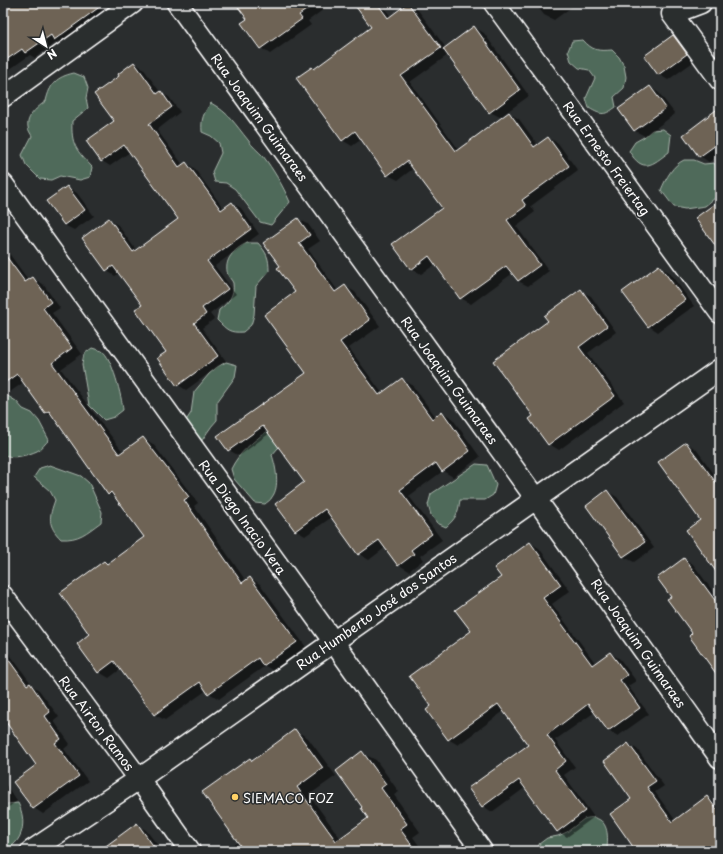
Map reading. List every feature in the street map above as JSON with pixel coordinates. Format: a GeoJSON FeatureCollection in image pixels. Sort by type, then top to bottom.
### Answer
{"type":"FeatureCollection","features":[{"type":"Feature","properties":{"kind":"street"},"geometry":{"type":"LineString","coordinates":[[3,97],[133,3]]}},
{"type":"Feature","properties":{"kind":"street","name":"Rua Joaquim Guimaraes"},"geometry":{"type":"LineString","coordinates":[[177,3],[536,499],[720,758]]}},
{"type":"Feature","properties":{"kind":"street","name":"Rua Ernesto Freiertag"},"geometry":{"type":"LineString","coordinates":[[494,3],[720,313]]}},
{"type":"Feature","properties":{"kind":"street"},"geometry":{"type":"LineString","coordinates":[[701,3],[672,14],[720,80]]}},
{"type":"Feature","properties":{"kind":"street","name":"Rua Diego Inacio Vera"},"geometry":{"type":"LineString","coordinates":[[3,184],[333,641],[482,851]]}},
{"type":"Feature","properties":{"kind":"street","name":"Rua Humberto José dos Santos"},"geometry":{"type":"LineString","coordinates":[[31,851],[139,779],[720,369]]}},
{"type":"Feature","properties":{"kind":"street","name":"Rua Airton Ramos"},"geometry":{"type":"LineString","coordinates":[[3,596],[139,779],[190,851]]}},
{"type":"Feature","properties":{"kind":"green space"},"geometry":{"type":"Polygon","coordinates":[[[583,40],[596,50],[612,50],[619,57],[624,66],[626,77],[624,88],[614,97],[616,107],[603,114],[589,108],[586,98],[595,78],[589,70],[579,68],[571,61],[568,51],[572,41],[583,40]]]}},
{"type":"Feature","properties":{"kind":"green space"},"geometry":{"type":"Polygon","coordinates":[[[74,73],[84,77],[88,88],[86,98],[88,108],[72,121],[72,136],[78,151],[92,167],[90,177],[80,180],[60,176],[51,180],[40,179],[26,165],[22,155],[32,136],[28,128],[29,119],[33,112],[46,101],[55,82],[58,79],[74,73]]]}},
{"type":"Feature","properties":{"kind":"green space"},"geometry":{"type":"Polygon","coordinates":[[[211,103],[227,115],[263,156],[274,172],[290,202],[271,225],[260,222],[235,189],[226,183],[215,182],[212,172],[221,153],[219,143],[211,136],[202,132],[203,117],[211,103]]]}},
{"type":"Feature","properties":{"kind":"green space"},"geometry":{"type":"Polygon","coordinates":[[[663,129],[671,135],[669,152],[658,161],[648,165],[639,163],[629,151],[635,142],[652,130],[663,129]]]}},
{"type":"Feature","properties":{"kind":"green space"},"geometry":{"type":"Polygon","coordinates":[[[684,160],[694,160],[704,164],[714,163],[720,173],[720,194],[705,206],[685,209],[674,207],[661,190],[670,172],[676,165],[684,160]]]}},
{"type":"Feature","properties":{"kind":"green space"},"geometry":{"type":"Polygon","coordinates":[[[247,243],[258,243],[267,256],[269,271],[256,286],[254,315],[251,325],[243,332],[234,332],[226,328],[217,320],[219,310],[228,302],[233,291],[233,283],[228,276],[227,270],[228,260],[238,248],[247,243]]]}},
{"type":"Feature","properties":{"kind":"green space"},"geometry":{"type":"Polygon","coordinates":[[[92,348],[102,351],[106,355],[113,369],[119,388],[123,410],[114,417],[104,420],[89,405],[82,364],[84,354],[92,348]]]}},
{"type":"Feature","properties":{"kind":"green space"},"geometry":{"type":"Polygon","coordinates":[[[226,362],[237,365],[235,377],[217,402],[217,420],[198,446],[185,422],[191,413],[194,392],[209,374],[226,362]]]}},
{"type":"Feature","properties":{"kind":"green space"},"geometry":{"type":"Polygon","coordinates":[[[6,395],[16,401],[23,409],[32,413],[39,421],[49,440],[39,450],[15,457],[3,454],[3,397],[6,395]]]}},
{"type":"Feature","properties":{"kind":"green space"},"geometry":{"type":"Polygon","coordinates":[[[267,431],[287,441],[272,455],[277,482],[274,493],[270,500],[265,504],[255,503],[234,479],[231,469],[242,452],[267,431]]]}},
{"type":"Feature","properties":{"kind":"green space"},"geometry":{"type":"Polygon","coordinates":[[[476,464],[487,465],[496,485],[493,495],[485,500],[460,500],[456,515],[446,527],[437,523],[431,515],[428,505],[431,494],[476,464]]]}},
{"type":"Feature","properties":{"kind":"green space"},"geometry":{"type":"Polygon","coordinates":[[[50,465],[81,476],[89,483],[102,512],[101,522],[78,537],[61,539],[51,525],[51,511],[55,500],[50,491],[34,477],[40,468],[50,465]]]}},
{"type":"Feature","properties":{"kind":"green space"},"geometry":{"type":"Polygon","coordinates":[[[18,803],[21,810],[23,824],[22,831],[15,843],[3,851],[3,807],[7,804],[18,803]]]}},
{"type":"Feature","properties":{"kind":"green space"},"geometry":{"type":"Polygon","coordinates":[[[594,818],[603,823],[607,830],[606,851],[571,851],[564,849],[561,851],[539,851],[539,844],[547,838],[558,836],[567,832],[584,819],[594,818]]]}},
{"type":"Feature","properties":{"kind":"building"},"geometry":{"type":"Polygon","coordinates":[[[3,3],[105,3],[54,40],[51,35],[25,53],[22,49],[3,62],[3,3]]]}},
{"type":"Feature","properties":{"kind":"building"},"geometry":{"type":"Polygon","coordinates":[[[235,3],[316,3],[299,15],[302,19],[260,49],[241,23],[247,19],[235,3]]]}},
{"type":"Feature","properties":{"kind":"building"},"geometry":{"type":"Polygon","coordinates":[[[353,3],[377,3],[388,18],[408,3],[441,48],[401,76],[456,151],[509,112],[534,147],[548,137],[569,166],[522,200],[526,206],[507,220],[540,265],[518,281],[506,266],[460,299],[429,256],[411,270],[392,244],[442,208],[407,161],[387,176],[355,131],[342,141],[296,78],[312,67],[314,69],[371,27],[353,3]]]}},
{"type":"Feature","properties":{"kind":"building"},"geometry":{"type":"Polygon","coordinates":[[[474,26],[520,90],[489,113],[443,49],[474,26]]]}},
{"type":"Feature","properties":{"kind":"building"},"geometry":{"type":"Polygon","coordinates":[[[673,35],[687,54],[658,75],[644,56],[673,35]]]}},
{"type":"Feature","properties":{"kind":"building"},"geometry":{"type":"Polygon","coordinates":[[[134,62],[157,94],[161,91],[172,107],[149,124],[179,167],[186,162],[221,210],[232,202],[251,229],[207,261],[228,289],[202,308],[206,314],[194,323],[218,356],[177,386],[157,358],[166,352],[135,309],[142,305],[113,266],[106,271],[82,238],[109,218],[133,252],[178,219],[124,145],[101,162],[86,141],[114,121],[94,94],[119,76],[118,74],[134,62]]]}},
{"type":"Feature","properties":{"kind":"building"},"geometry":{"type":"Polygon","coordinates":[[[650,86],[666,108],[634,131],[618,109],[650,86]]]}},
{"type":"Feature","properties":{"kind":"building"},"geometry":{"type":"Polygon","coordinates":[[[720,107],[720,142],[699,157],[683,135],[720,107]]]}},
{"type":"Feature","properties":{"kind":"building"},"geometry":{"type":"Polygon","coordinates":[[[67,186],[85,210],[64,225],[46,201],[67,186]]]}},
{"type":"Feature","properties":{"kind":"building"},"geometry":{"type":"Polygon","coordinates":[[[720,200],[720,252],[695,218],[720,200]]]}},
{"type":"Feature","properties":{"kind":"building"},"geometry":{"type":"Polygon","coordinates":[[[298,218],[310,235],[299,243],[335,292],[345,285],[370,320],[340,342],[379,395],[402,378],[432,419],[442,411],[470,451],[442,472],[436,463],[400,490],[432,534],[411,550],[414,554],[398,566],[379,540],[358,555],[325,509],[295,531],[275,504],[304,482],[263,426],[228,451],[217,436],[306,373],[264,315],[295,292],[277,268],[280,266],[263,243],[298,218]]]}},
{"type":"Feature","properties":{"kind":"building"},"geometry":{"type":"Polygon","coordinates":[[[3,252],[25,282],[33,277],[51,302],[43,308],[72,348],[52,363],[119,454],[143,437],[189,497],[184,500],[242,583],[250,577],[297,642],[263,666],[258,658],[208,694],[200,682],[154,715],[114,661],[98,673],[77,644],[89,634],[60,593],[104,561],[107,564],[144,537],[111,492],[108,495],[49,411],[45,413],[17,374],[3,384],[3,252]]]}},
{"type":"Feature","properties":{"kind":"building"},"geometry":{"type":"Polygon","coordinates":[[[659,265],[685,300],[648,327],[622,292],[659,265]]]}},
{"type":"Feature","properties":{"kind":"building"},"geometry":{"type":"Polygon","coordinates":[[[581,289],[607,326],[579,347],[615,396],[548,445],[529,419],[533,416],[493,361],[548,321],[544,316],[581,289]]]}},
{"type":"Feature","properties":{"kind":"building"},"geometry":{"type":"Polygon","coordinates":[[[686,442],[720,488],[720,577],[686,530],[700,520],[658,462],[686,442]]]}},
{"type":"Feature","properties":{"kind":"building"},"geometry":{"type":"Polygon","coordinates":[[[607,490],[645,542],[623,557],[586,506],[607,490]]]}},
{"type":"Feature","properties":{"kind":"building"},"geometry":{"type":"Polygon","coordinates":[[[530,542],[561,585],[543,598],[592,665],[610,652],[627,675],[620,680],[640,708],[608,731],[588,704],[547,735],[566,761],[555,770],[585,811],[557,832],[519,780],[482,807],[468,788],[528,745],[498,704],[448,740],[426,710],[431,706],[409,676],[471,631],[455,610],[501,577],[494,568],[530,542]]]}},
{"type":"Feature","properties":{"kind":"building"},"geometry":{"type":"Polygon","coordinates":[[[684,558],[720,607],[720,679],[689,636],[692,633],[667,599],[671,597],[657,578],[684,558]]]}},
{"type":"Feature","properties":{"kind":"building"},"geometry":{"type":"Polygon","coordinates":[[[3,652],[27,685],[30,683],[50,712],[45,716],[61,739],[55,743],[79,776],[33,809],[13,782],[36,765],[3,718],[3,652]]]}},
{"type":"Feature","properties":{"kind":"building"},"geometry":{"type":"Polygon","coordinates":[[[295,729],[323,768],[297,787],[336,841],[368,818],[361,808],[362,807],[336,771],[362,751],[386,784],[381,788],[407,824],[400,829],[416,851],[244,851],[202,792],[250,758],[252,761],[295,729]]]}},
{"type":"Feature","properties":{"kind":"building"},"geometry":{"type":"Polygon","coordinates":[[[628,743],[656,781],[647,787],[672,822],[707,796],[720,814],[720,851],[636,851],[610,814],[631,799],[604,761],[628,743]]]}},
{"type":"Feature","properties":{"kind":"building"},"geometry":{"type":"Polygon","coordinates":[[[137,823],[157,851],[99,851],[137,823]]]}},
{"type":"Feature","properties":{"kind":"place","name":"SIEMACO FOZ"},"geometry":{"type":"Point","coordinates":[235,797]}}]}
